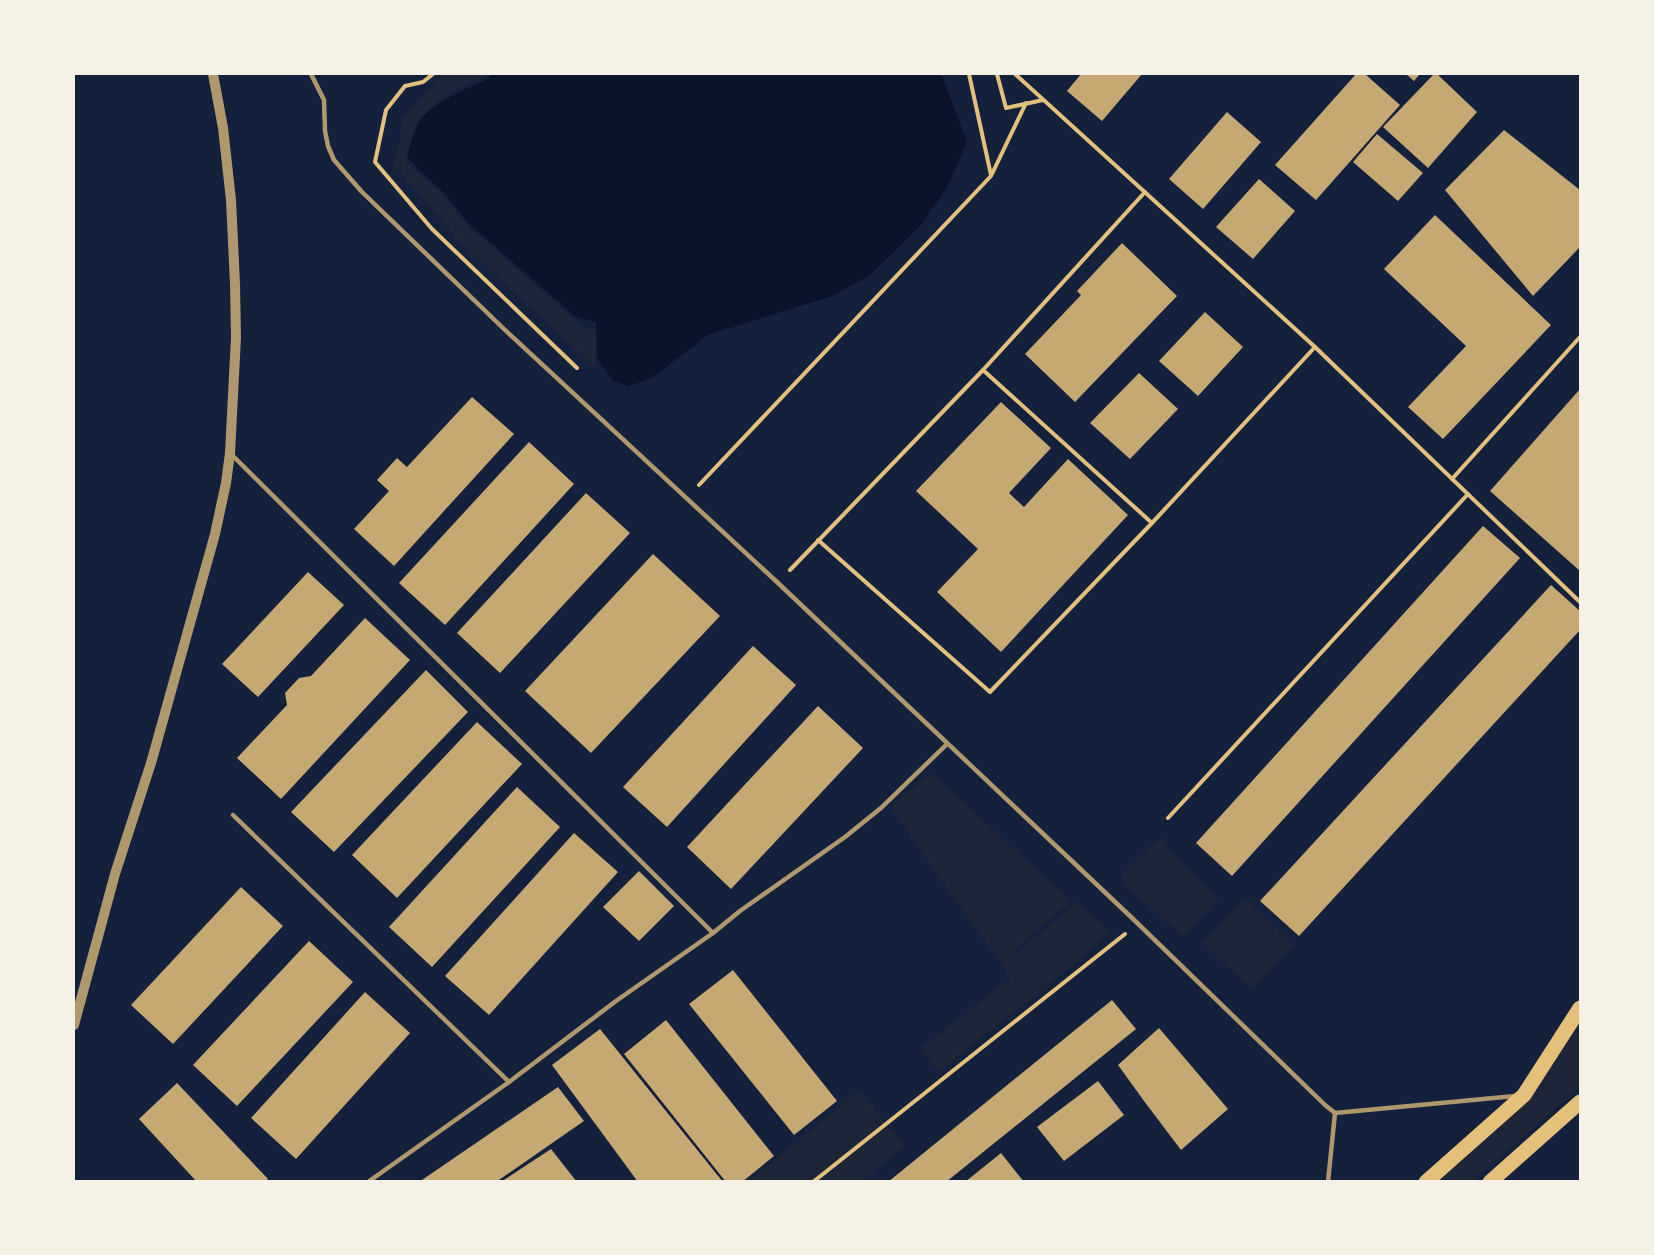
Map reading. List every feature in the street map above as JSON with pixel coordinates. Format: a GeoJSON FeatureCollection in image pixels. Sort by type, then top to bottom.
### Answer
{"type":"FeatureCollection","features":[{"type":"Feature","properties":{"kind":"main road"},"geometry":{"type":"LineString","coordinates":[[1426,1182],[1524,1095],[1581,1008]]}},
{"type":"Feature","properties":{"kind":"main road"},"geometry":{"type":"LineString","coordinates":[[1490,1182],[1581,1102]]}},
{"type":"Feature","properties":{"kind":"street"},"geometry":{"type":"LineString","coordinates":[[74,1024],[116,874],[151,763],[215,534],[226,483],[230,453],[236,338],[231,200],[213,74]]}},
{"type":"Feature","properties":{"kind":"lane"},"geometry":{"type":"LineString","coordinates":[[310,74],[324,100],[325,131],[334,160],[362,192],[512,337],[778,583],[1335,1113],[1524,1095]]}},
{"type":"Feature","properties":{"kind":"lane"},"geometry":{"type":"LineString","coordinates":[[230,453],[713,933]]}},
{"type":"Feature","properties":{"kind":"lane"},"geometry":{"type":"LineString","coordinates":[[368,1182],[509,1082],[615,1001],[845,837],[881,808],[947,744]]}},
{"type":"Feature","properties":{"kind":"lane"},"geometry":{"type":"LineString","coordinates":[[233,815],[509,1082]]}},
{"type":"Feature","properties":{"kind":"lane"},"geometry":{"type":"LineString","coordinates":[[1328,1182],[1335,1113]]}},
{"type":"Feature","properties":{"kind":"path"},"geometry":{"type":"LineString","coordinates":[[433,74],[423,82],[405,86],[386,110],[375,162],[432,229],[579,370]]}},
{"type":"Feature","properties":{"kind":"path"},"geometry":{"type":"LineString","coordinates":[[969,74],[991,176]]}},
{"type":"Feature","properties":{"kind":"path"},"geometry":{"type":"LineString","coordinates":[[997,74],[1006,108],[1044,100]]}},
{"type":"Feature","properties":{"kind":"path"},"geometry":{"type":"LineString","coordinates":[[1016,74],[1315,348],[1581,602]]}},
{"type":"Feature","properties":{"kind":"path"},"geometry":{"type":"LineString","coordinates":[[699,485],[991,176],[1026,103]]}},
{"type":"Feature","properties":{"kind":"path"},"geometry":{"type":"LineString","coordinates":[[778,583],[983,370],[1145,192]]}},
{"type":"Feature","properties":{"kind":"path"},"geometry":{"type":"LineString","coordinates":[[1452,479],[1581,337]]}},
{"type":"Feature","properties":{"kind":"path"},"geometry":{"type":"LineString","coordinates":[[818,540],[990,692],[1315,348]]}},
{"type":"Feature","properties":{"kind":"path"},"geometry":{"type":"LineString","coordinates":[[983,370],[1152,523]]}},
{"type":"Feature","properties":{"kind":"path"},"geometry":{"type":"LineString","coordinates":[[1168,818],[1468,494]]}},
{"type":"Feature","properties":{"kind":"path"},"geometry":{"type":"LineString","coordinates":[[813,1182],[1137,924]]}},
{"type":"Feature","properties":{"kind":"shaded area"},"geometry":{"type":"Polygon","coordinates":[[[442,74],[487,74],[445,95],[419,120],[406,162],[443,195],[469,227],[584,328],[595,328],[595,367],[460,242],[394,165],[403,118],[442,74]]]}},
{"type":"Feature","properties":{"kind":"shaded area"},"geometry":{"type":"Polygon","coordinates":[[[492,74],[938,74],[943,78],[967,142],[948,186],[923,223],[869,276],[832,296],[708,335],[652,378],[629,386],[614,381],[599,363],[596,322],[576,317],[469,224],[447,196],[407,158],[416,128],[427,112],[489,78],[492,74]]]}},
{"type":"Feature","properties":{"kind":"shaded area"},"geometry":{"type":"Polygon","coordinates":[[[931,773],[1071,901],[1015,949],[1043,989],[938,1071],[921,1048],[1011,978],[890,807],[931,773]]]}},
{"type":"Feature","properties":{"kind":"shaded area"},"geometry":{"type":"Polygon","coordinates":[[[1161,837],[1164,838],[1167,848],[1218,899],[1184,936],[1126,887],[1122,880],[1123,872],[1161,837]]]}},
{"type":"Feature","properties":{"kind":"shaded area"},"geometry":{"type":"Polygon","coordinates":[[[1245,898],[1294,945],[1252,989],[1202,943],[1245,898]]]}},
{"type":"Feature","properties":{"kind":"shaded area"},"geometry":{"type":"Polygon","coordinates":[[[1077,902],[1110,932],[1045,988],[1018,952],[1077,902]]]}},
{"type":"Feature","properties":{"kind":"shaded area"},"geometry":{"type":"Polygon","coordinates":[[[1580,1018],[1580,1087],[1473,1181],[1437,1182],[1527,1101],[1580,1018]]]}},
{"type":"Feature","properties":{"kind":"shaded area"},"geometry":{"type":"Polygon","coordinates":[[[859,1091],[905,1146],[862,1181],[748,1182],[859,1091]]]}},
{"type":"Feature","properties":{"kind":"building"},"geometry":{"type":"Polygon","coordinates":[[[1081,74],[1142,74],[1102,121],[1067,91],[1081,74]]]}},
{"type":"Feature","properties":{"kind":"building"},"geometry":{"type":"Polygon","coordinates":[[[1356,74],[1365,74],[1400,105],[1316,200],[1275,165],[1356,74]]]}},
{"type":"Feature","properties":{"kind":"building"},"geometry":{"type":"Polygon","coordinates":[[[1406,74],[1420,74],[1414,81],[1406,74]]]}},
{"type":"Feature","properties":{"kind":"building"},"geometry":{"type":"Polygon","coordinates":[[[1434,74],[1437,74],[1477,112],[1428,168],[1383,127],[1434,74]]]}},
{"type":"Feature","properties":{"kind":"building"},"geometry":{"type":"Polygon","coordinates":[[[1227,112],[1261,142],[1203,209],[1169,179],[1227,112]]]}},
{"type":"Feature","properties":{"kind":"building"},"geometry":{"type":"Polygon","coordinates":[[[1504,130],[1580,190],[1580,247],[1533,296],[1445,190],[1504,130]]]}},
{"type":"Feature","properties":{"kind":"building"},"geometry":{"type":"Polygon","coordinates":[[[1377,134],[1423,173],[1398,201],[1353,162],[1377,134]]]}},
{"type":"Feature","properties":{"kind":"building"},"geometry":{"type":"Polygon","coordinates":[[[1259,179],[1295,211],[1253,259],[1216,227],[1259,179]]]}},
{"type":"Feature","properties":{"kind":"building"},"geometry":{"type":"Polygon","coordinates":[[[1435,215],[1551,325],[1443,439],[1408,407],[1466,346],[1384,269],[1435,215]]]}},
{"type":"Feature","properties":{"kind":"building"},"geometry":{"type":"Polygon","coordinates":[[[1122,243],[1177,296],[1075,402],[1025,354],[1081,295],[1077,291],[1122,243]]]}},
{"type":"Feature","properties":{"kind":"building"},"geometry":{"type":"Polygon","coordinates":[[[1205,312],[1243,347],[1198,396],[1159,361],[1205,312]]]}},
{"type":"Feature","properties":{"kind":"building"},"geometry":{"type":"Polygon","coordinates":[[[1139,373],[1178,409],[1130,459],[1090,423],[1139,373]]]}},
{"type":"Feature","properties":{"kind":"building"},"geometry":{"type":"Polygon","coordinates":[[[1580,389],[1580,571],[1490,491],[1580,389]]]}},
{"type":"Feature","properties":{"kind":"building"},"geometry":{"type":"Polygon","coordinates":[[[472,397],[514,434],[394,566],[354,529],[389,491],[377,480],[397,458],[407,467],[472,397]]]}},
{"type":"Feature","properties":{"kind":"building"},"geometry":{"type":"Polygon","coordinates":[[[1001,402],[1051,448],[1009,493],[1024,507],[1068,459],[1128,515],[1001,652],[937,592],[978,549],[916,491],[1001,402]]]}},
{"type":"Feature","properties":{"kind":"building"},"geometry":{"type":"Polygon","coordinates":[[[529,442],[574,484],[445,625],[399,583],[529,442]]]}},
{"type":"Feature","properties":{"kind":"building"},"geometry":{"type":"Polygon","coordinates":[[[586,493],[630,533],[500,673],[457,633],[586,493]]]}},
{"type":"Feature","properties":{"kind":"building"},"geometry":{"type":"Polygon","coordinates":[[[1483,526],[1520,558],[1232,876],[1196,843],[1483,526]]]}},
{"type":"Feature","properties":{"kind":"building"},"geometry":{"type":"Polygon","coordinates":[[[653,554],[720,616],[591,753],[525,691],[653,554]]]}},
{"type":"Feature","properties":{"kind":"building"},"geometry":{"type":"Polygon","coordinates":[[[308,572],[344,605],[258,697],[222,664],[308,572]]]}},
{"type":"Feature","properties":{"kind":"building"},"geometry":{"type":"Polygon","coordinates":[[[1551,585],[1580,611],[1580,630],[1299,936],[1260,901],[1551,585]]]}},
{"type":"Feature","properties":{"kind":"building"},"geometry":{"type":"Polygon","coordinates":[[[365,618],[410,660],[281,799],[237,758],[287,705],[285,693],[299,678],[311,676],[365,618]]]}},
{"type":"Feature","properties":{"kind":"building"},"geometry":{"type":"Polygon","coordinates":[[[753,646],[796,685],[667,827],[623,787],[753,646]]]}},
{"type":"Feature","properties":{"kind":"building"},"geometry":{"type":"Polygon","coordinates":[[[426,670],[468,712],[334,852],[291,812],[426,670]]]}},
{"type":"Feature","properties":{"kind":"building"},"geometry":{"type":"Polygon","coordinates":[[[818,706],[863,748],[731,889],[687,847],[818,706]]]}},
{"type":"Feature","properties":{"kind":"building"},"geometry":{"type":"Polygon","coordinates":[[[477,722],[522,764],[397,898],[352,855],[477,722]]]}},
{"type":"Feature","properties":{"kind":"building"},"geometry":{"type":"Polygon","coordinates":[[[517,787],[560,827],[432,967],[389,927],[517,787]]]}},
{"type":"Feature","properties":{"kind":"building"},"geometry":{"type":"Polygon","coordinates":[[[574,833],[618,872],[489,1015],[445,976],[574,833]]]}},
{"type":"Feature","properties":{"kind":"building"},"geometry":{"type":"Polygon","coordinates":[[[639,871],[674,906],[639,941],[603,907],[639,871]]]}},
{"type":"Feature","properties":{"kind":"building"},"geometry":{"type":"Polygon","coordinates":[[[241,887],[283,926],[173,1044],[131,1005],[241,887]]]}},
{"type":"Feature","properties":{"kind":"building"},"geometry":{"type":"Polygon","coordinates":[[[309,941],[353,982],[237,1106],[193,1065],[309,941]]]}},
{"type":"Feature","properties":{"kind":"building"},"geometry":{"type":"Polygon","coordinates":[[[733,970],[837,1101],[794,1135],[689,1004],[733,970]]]}},
{"type":"Feature","properties":{"kind":"building"},"geometry":{"type":"Polygon","coordinates":[[[365,992],[410,1033],[296,1159],[251,1118],[365,992]]]}},
{"type":"Feature","properties":{"kind":"building"},"geometry":{"type":"Polygon","coordinates":[[[1112,1000],[1136,1029],[946,1182],[888,1182],[1112,1000]]]}},
{"type":"Feature","properties":{"kind":"building"},"geometry":{"type":"Polygon","coordinates":[[[666,1020],[774,1156],[742,1182],[726,1182],[624,1054],[666,1020]]]}},
{"type":"Feature","properties":{"kind":"building"},"geometry":{"type":"Polygon","coordinates":[[[1159,1028],[1228,1109],[1181,1150],[1118,1065],[1159,1028]]]}},
{"type":"Feature","properties":{"kind":"building"},"geometry":{"type":"Polygon","coordinates":[[[600,1029],[723,1182],[638,1182],[552,1065],[600,1029]]]}},
{"type":"Feature","properties":{"kind":"building"},"geometry":{"type":"Polygon","coordinates":[[[1098,1081],[1124,1115],[1064,1161],[1037,1127],[1098,1081]]]}},
{"type":"Feature","properties":{"kind":"building"},"geometry":{"type":"Polygon","coordinates":[[[177,1083],[268,1179],[265,1182],[197,1182],[139,1119],[177,1083]]]}},
{"type":"Feature","properties":{"kind":"building"},"geometry":{"type":"Polygon","coordinates":[[[558,1087],[584,1121],[496,1182],[419,1182],[558,1087]]]}},
{"type":"Feature","properties":{"kind":"building"},"geometry":{"type":"Polygon","coordinates":[[[551,1149],[577,1182],[505,1182],[504,1180],[551,1149]]]}},
{"type":"Feature","properties":{"kind":"building"},"geometry":{"type":"Polygon","coordinates":[[[1001,1153],[1024,1182],[965,1182],[1001,1153]]]}}]}
